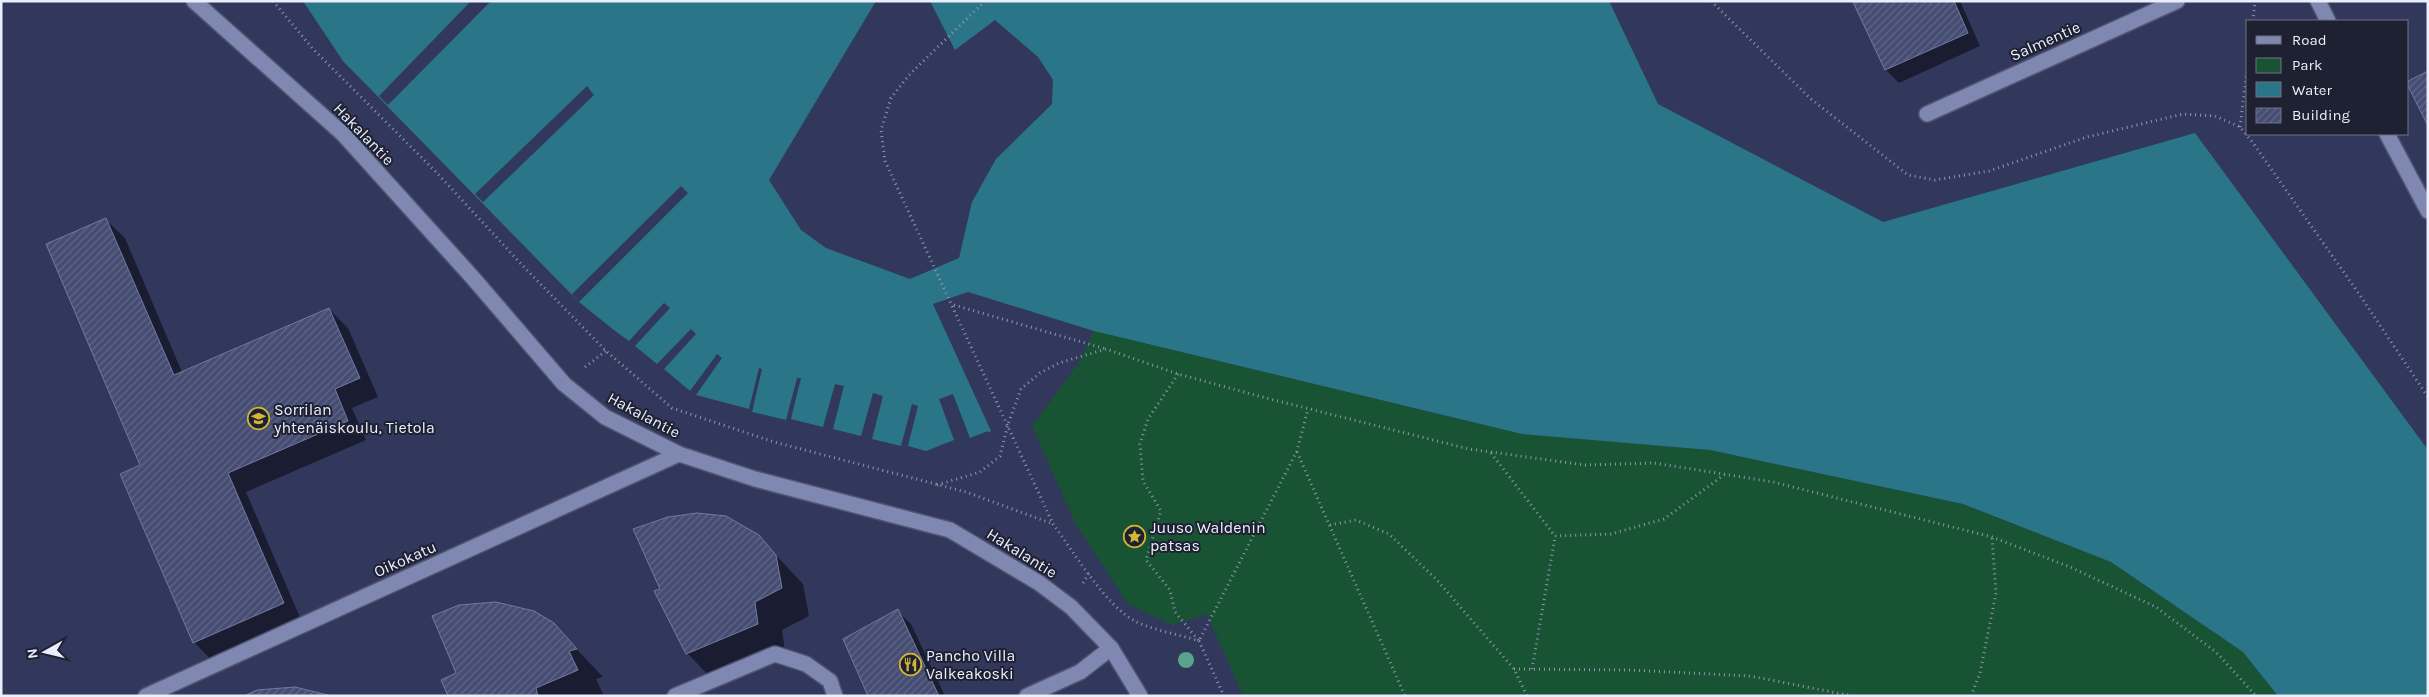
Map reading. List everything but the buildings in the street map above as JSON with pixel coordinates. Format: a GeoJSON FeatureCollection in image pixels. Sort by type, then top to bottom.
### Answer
{"type":"FeatureCollection","features":[{"type":"Feature","properties":{"kind":"street","name":"Hakalantie"},"geometry":{"type":"LineString","coordinates":[[194,1],[343,134],[473,278],[564,384],[606,417],[679,454],[755,478],[950,530],[1039,582],[1071,606],[1111,648],[1140,696]]}},
{"type":"Feature","properties":{"kind":"street","name":"Salmentie"},"geometry":{"type":"LineString","coordinates":[[1927,114],[2177,1]]}},
{"type":"Feature","properties":{"kind":"street"},"geometry":{"type":"LineString","coordinates":[[2318,1],[2328,20]]}},
{"type":"Feature","properties":{"kind":"street"},"geometry":{"type":"LineString","coordinates":[[2388,135],[2428,212]]}},
{"type":"Feature","properties":{"kind":"street","name":"Oikokatu"},"geometry":{"type":"LineString","coordinates":[[146,696],[171,691],[679,454]]}},
{"type":"Feature","properties":{"kind":"street"},"geometry":{"type":"LineString","coordinates":[[1027,696],[1080,672],[1111,648]]}},
{"type":"Feature","properties":{"kind":"street"},"geometry":{"type":"LineString","coordinates":[[675,696],[775,654],[806,664],[830,681],[835,696]]}},
{"type":"Feature","properties":{"kind":"path"},"geometry":{"type":"LineString","coordinates":[[273,1],[313,49],[436,172],[522,265],[606,350],[672,408],[774,442],[966,492],[1053,524]]}},
{"type":"Feature","properties":{"kind":"path","name":"Hakalantie"},"geometry":{"type":"LineString","coordinates":[[985,1],[909,75],[891,98],[882,130],[885,161],[1053,524],[1089,573],[1124,614],[1138,622],[1199,641]]}},
{"type":"Feature","properties":{"kind":"path"},"geometry":{"type":"LineString","coordinates":[[1711,1],[1811,99],[1908,175],[1935,180],[1989,171],[2087,137],[2182,114],[2215,116],[2240,127],[2246,134]]}},
{"type":"Feature","properties":{"kind":"path"},"geometry":{"type":"LineString","coordinates":[[2253,20],[2255,1]]}},
{"type":"Feature","properties":{"kind":"path"},"geometry":{"type":"LineString","coordinates":[[2240,127],[2246,78]]}},
{"type":"Feature","properties":{"kind":"path"},"geometry":{"type":"LineString","coordinates":[[2246,135],[2354,286],[2428,397]]}},
{"type":"Feature","properties":{"kind":"path"},"geometry":{"type":"LineString","coordinates":[[953,305],[1106,349],[1178,374],[1469,450],[1585,465],[1654,463],[1725,474],[1773,482],[1992,537],[2070,567],[2156,607],[2216,652],[2256,696]]}},
{"type":"Feature","properties":{"kind":"path"},"geometry":{"type":"LineString","coordinates":[[937,484],[980,472],[1000,456],[1008,424],[1021,389],[1040,373],[1059,363],[1106,349]]}},
{"type":"Feature","properties":{"kind":"path"},"geometry":{"type":"LineString","coordinates":[[1178,374],[1148,419],[1140,444],[1143,481],[1161,512],[1146,560],[1170,590],[1175,612],[1199,641],[1224,696]]}},
{"type":"Feature","properties":{"kind":"path"},"geometry":{"type":"LineString","coordinates":[[1199,641],[1297,452],[1308,409]]}},
{"type":"Feature","properties":{"kind":"path"},"geometry":{"type":"LineString","coordinates":[[1297,452],[1405,696]]}},
{"type":"Feature","properties":{"kind":"path"},"geometry":{"type":"LineString","coordinates":[[1490,452],[1555,536],[1532,669]]}},
{"type":"Feature","properties":{"kind":"path"},"geometry":{"type":"LineString","coordinates":[[1555,536],[1611,534],[1664,519],[1725,474]]}},
{"type":"Feature","properties":{"kind":"path"},"geometry":{"type":"LineString","coordinates":[[1330,525],[1356,520],[1388,534],[1436,579],[1514,669],[1527,696]]}},
{"type":"Feature","properties":{"kind":"path"},"geometry":{"type":"LineString","coordinates":[[1971,696],[1980,673],[1996,593],[1992,537]]}},
{"type":"Feature","properties":{"kind":"path"},"geometry":{"type":"LineString","coordinates":[[1514,669],[1630,670],[1750,676],[1853,696]]}},
{"type":"Feature","properties":{"kind":"green space"},"geometry":{"type":"Polygon","coordinates":[[[1094,331],[1522,434],[1710,450],[1963,504],[2111,562],[2243,652],[2278,696],[1243,696],[1207,614],[1172,625],[1128,604],[1075,523],[1032,426],[1078,364],[1094,331]]]}},
{"type":"Feature","properties":{"kind":"water"},"geometry":{"type":"Polygon","coordinates":[[[303,1],[876,1],[769,180],[801,230],[826,248],[910,279],[959,258],[972,202],[996,159],[1052,104],[1053,80],[1038,57],[995,20],[955,50],[930,1],[1609,1],[1658,104],[1883,222],[2195,133],[2428,450],[2428,696],[2278,696],[2243,652],[2111,562],[1963,504],[1710,450],[1522,434],[1094,331],[968,292],[933,304],[991,431],[954,450],[923,454],[706,404],[579,302],[343,61],[303,1]]]}},
{"type":"Feature","properties":{"kind":"pier"},"geometry":{"type":"Polygon","coordinates":[[[471,1],[491,1],[388,105],[379,96],[471,1]]]}},
{"type":"Feature","properties":{"kind":"pier"},"geometry":{"type":"Polygon","coordinates":[[[587,86],[594,95],[483,202],[475,194],[587,86]]]}},
{"type":"Feature","properties":{"kind":"pier"},"geometry":{"type":"Polygon","coordinates":[[[681,186],[688,193],[579,302],[572,294],[681,186]]]}},
{"type":"Feature","properties":{"kind":"pier"},"geometry":{"type":"Polygon","coordinates":[[[664,303],[670,308],[635,346],[657,364],[691,329],[696,334],[664,369],[690,391],[717,354],[722,358],[696,395],[749,409],[759,368],[762,369],[752,412],[786,420],[797,378],[801,378],[791,419],[823,427],[835,384],[844,386],[833,429],[861,436],[873,393],[883,396],[872,439],[901,446],[912,404],[918,406],[908,446],[926,451],[954,440],[939,399],[953,394],[970,438],[988,431],[988,434],[954,453],[923,457],[705,406],[614,332],[629,341],[664,303]]]}},
{"type":"Feature","properties":{"kind":"place","name":"Sorrilan yhtenäiskoulu, Tietola"},"geometry":{"type":"Point","coordinates":[258,418]}},
{"type":"Feature","properties":{"kind":"place","name":"Juuso Waldenin patsas"},"geometry":{"type":"Point","coordinates":[1134,536]}},
{"type":"Feature","properties":{"kind":"place","name":"Pancho Villa Valkeakoski"},"geometry":{"type":"Point","coordinates":[910,664]}}]}
